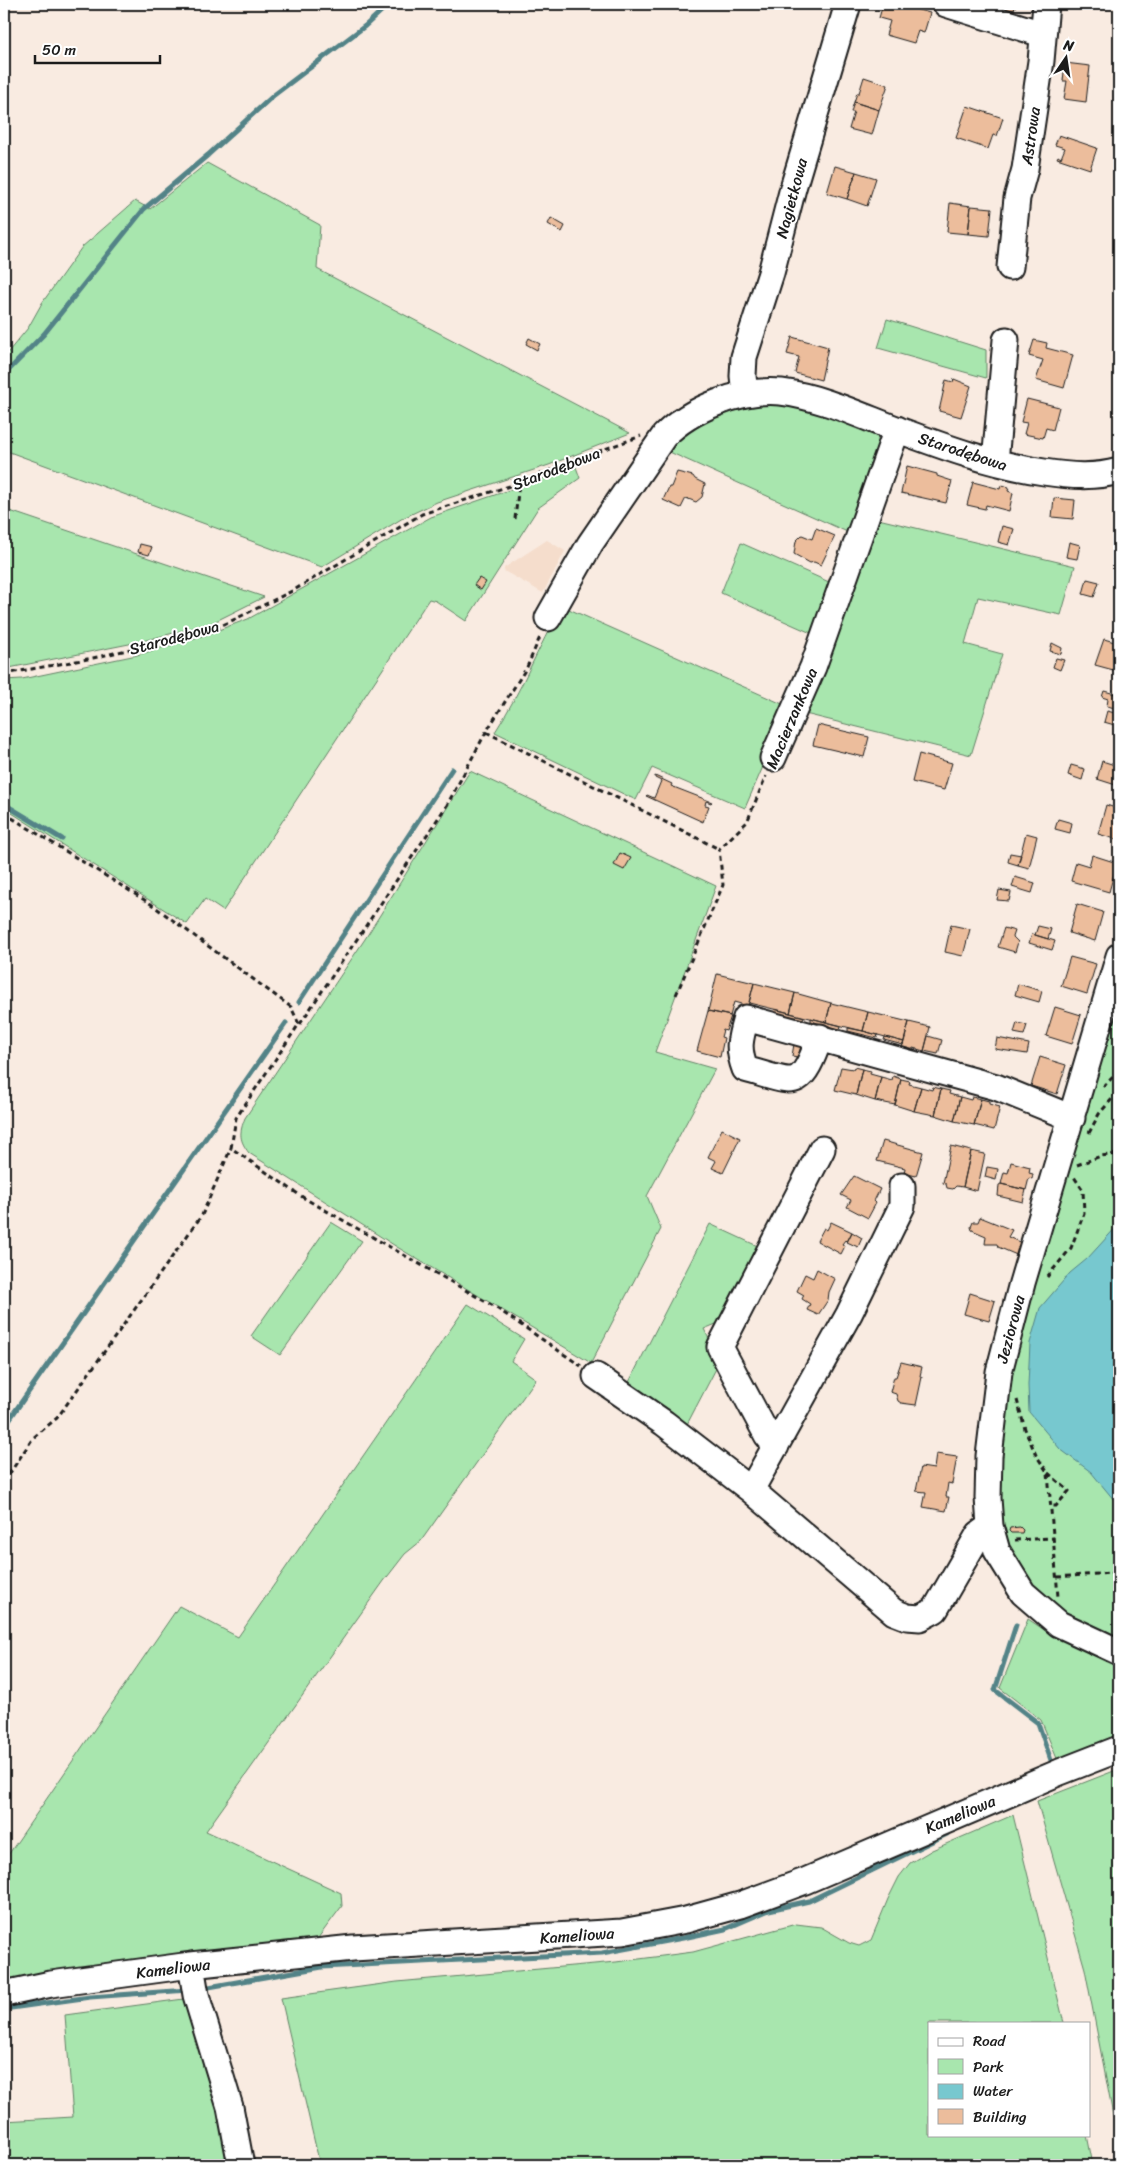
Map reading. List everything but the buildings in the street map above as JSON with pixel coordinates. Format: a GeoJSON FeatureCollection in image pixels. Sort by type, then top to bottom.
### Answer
{"type":"FeatureCollection","features":[{"type":"Feature","properties":{"kind":"street","name":"Nagietkowa"},"geometry":{"type":"LineString","coordinates":[[745,394],[743,376],[744,357],[771,273],[793,188],[848,4]]}},
{"type":"Feature","properties":{"kind":"street"},"geometry":{"type":"LineString","coordinates":[[946,4],[1042,34]]}},
{"type":"Feature","properties":{"kind":"street","name":"Astrowa"},"geometry":{"type":"LineString","coordinates":[[1010,267],[1018,198],[1025,169],[1041,61],[1046,4]]}},
{"type":"Feature","properties":{"kind":"street"},"geometry":{"type":"LineString","coordinates":[[995,462],[1006,340]]}},
{"type":"Feature","properties":{"kind":"street","name":"Starodębowa"},"geometry":{"type":"LineString","coordinates":[[664,436],[676,423],[692,413],[745,394],[767,392],[795,395],[840,408],[897,429],[1018,468],[1068,476],[1101,475],[1119,471]]}},
{"type":"Feature","properties":{"kind":"street","name":"Macierzankowa"},"geometry":{"type":"LineString","coordinates":[[773,758],[813,667],[897,429]]}},
{"type":"Feature","properties":{"kind":"street"},"geometry":{"type":"LineString","coordinates":[[548,618],[590,544],[664,436]]}},
{"type":"Feature","properties":{"kind":"street","name":"Jeziorowa"},"geometry":{"type":"LineString","coordinates":[[1119,956],[1022,1283],[999,1372],[989,1456],[992,1534],[996,1551],[1023,1593],[1056,1622],[1119,1652]]}},
{"type":"Feature","properties":{"kind":"street"},"geometry":{"type":"LineString","coordinates":[[820,1038],[996,1088],[1072,1118]]}},
{"type":"Feature","properties":{"kind":"street"},"geometry":{"type":"LineString","coordinates":[[776,1446],[766,1435],[720,1347],[822,1150]]}},
{"type":"Feature","properties":{"kind":"street"},"geometry":{"type":"LineString","coordinates":[[750,1490],[849,1314],[902,1206],[902,1186]]}},
{"type":"Feature","properties":{"kind":"street"},"geometry":{"type":"LineString","coordinates":[[596,1376],[664,1423],[750,1490],[894,1612],[907,1617],[920,1618],[935,1610],[978,1534],[992,1534]]}},
{"type":"Feature","properties":{"kind":"street","name":"Kameliowa"},"geometry":{"type":"LineString","coordinates":[[4,1994],[51,1984],[191,1965],[353,1948],[622,1932],[686,1920],[740,1905],[805,1881],[1060,1772],[1119,1749]]}},
{"type":"Feature","properties":{"kind":"street"},"geometry":{"type":"LineString","coordinates":[[191,1965],[196,1995],[230,2107],[241,2165]]}},
{"type":"Feature","properties":{"kind":"path","name":"Starodębowa"},"geometry":{"type":"LineString","coordinates":[[4,674],[93,658],[215,629],[294,590],[422,514],[519,483],[637,436],[664,436]]}},
{"type":"Feature","properties":{"kind":"path"},"geometry":{"type":"LineString","coordinates":[[515,519],[519,483]]}},
{"type":"Feature","properties":{"kind":"path"},"geometry":{"type":"LineString","coordinates":[[4,1482],[33,1438],[57,1418],[202,1216],[231,1148],[236,1118],[447,805],[486,732],[527,667],[548,618]]}},
{"type":"Feature","properties":{"kind":"path"},"geometry":{"type":"LineString","coordinates":[[486,732],[719,849],[723,885],[676,995]]}},
{"type":"Feature","properties":{"kind":"path","name":"Macierzankowa"},"geometry":{"type":"LineString","coordinates":[[719,849],[747,822],[773,758]]}},
{"type":"Feature","properties":{"kind":"path"},"geometry":{"type":"LineString","coordinates":[[4,813],[151,904],[284,1002],[290,1007],[299,1024]]}},
{"type":"Feature","properties":{"kind":"path"},"geometry":{"type":"LineString","coordinates":[[1084,1140],[1099,1114],[1119,1091]]}},
{"type":"Feature","properties":{"kind":"path"},"geometry":{"type":"LineString","coordinates":[[231,1148],[304,1198],[495,1307],[596,1376]]}},
{"type":"Feature","properties":{"kind":"path"},"geometry":{"type":"LineString","coordinates":[[1075,1160],[1072,1167],[1101,1156],[1119,1154]]}},
{"type":"Feature","properties":{"kind":"path"},"geometry":{"type":"LineString","coordinates":[[1044,1281],[1071,1248],[1084,1213],[1083,1190],[1072,1172]]}},
{"type":"Feature","properties":{"kind":"path"},"geometry":{"type":"LineString","coordinates":[[1016,1396],[1025,1429],[1036,1455],[1048,1473],[1069,1491],[1056,1506],[1052,1506]]}},
{"type":"Feature","properties":{"kind":"path"},"geometry":{"type":"LineString","coordinates":[[1048,1473],[1060,1612],[1056,1622]]}},
{"type":"Feature","properties":{"kind":"path"},"geometry":{"type":"LineString","coordinates":[[992,1534],[1054,1538]]}},
{"type":"Feature","properties":{"kind":"path"},"geometry":{"type":"LineString","coordinates":[[1057,1577],[1111,1572],[1119,1580]]}},
{"type":"Feature","properties":{"kind":"shaded area"},"geometry":{"type":"Polygon","coordinates":[[[547,540],[565,551],[543,593],[504,571],[504,568],[547,540]]]}},
{"type":"Feature","properties":{"kind":"green space"},"geometry":{"type":"Polygon","coordinates":[[[207,163],[320,225],[317,269],[630,433],[549,465],[437,502],[403,518],[322,567],[4,450],[4,357],[28,328],[42,303],[82,247],[135,201],[150,209],[207,163]]]}},
{"type":"Feature","properties":{"kind":"green space"},"geometry":{"type":"Polygon","coordinates":[[[887,319],[986,350],[986,378],[878,348],[887,319]]]}},
{"type":"Feature","properties":{"kind":"green space"},"geometry":{"type":"Polygon","coordinates":[[[771,401],[804,407],[877,435],[880,447],[854,535],[665,450],[701,423],[741,405],[771,401]]]}},
{"type":"Feature","properties":{"kind":"green space"},"geometry":{"type":"Polygon","coordinates":[[[576,467],[580,478],[538,508],[466,621],[436,601],[429,599],[223,911],[205,899],[187,924],[4,808],[4,680],[22,679],[137,655],[205,635],[248,619],[431,517],[576,467]]]}},
{"type":"Feature","properties":{"kind":"green space"},"geometry":{"type":"Polygon","coordinates":[[[4,509],[264,597],[212,623],[139,642],[4,669],[4,509]]]}},
{"type":"Feature","properties":{"kind":"green space"},"geometry":{"type":"Polygon","coordinates":[[[874,518],[1075,566],[1061,615],[978,597],[965,644],[1002,654],[971,755],[797,712],[874,518]]]}},
{"type":"Feature","properties":{"kind":"green space"},"geometry":{"type":"Polygon","coordinates":[[[741,543],[838,586],[820,637],[721,593],[741,543]]]}},
{"type":"Feature","properties":{"kind":"green space"},"geometry":{"type":"Polygon","coordinates":[[[562,606],[789,707],[745,808],[652,768],[636,800],[495,732],[562,606]]]}},
{"type":"Feature","properties":{"kind":"green space"},"geometry":{"type":"Polygon","coordinates":[[[470,771],[716,886],[655,1052],[715,1069],[647,1196],[661,1229],[591,1363],[397,1247],[249,1153],[243,1144],[241,1136],[245,1118],[365,939],[470,771]]]}},
{"type":"Feature","properties":{"kind":"green space"},"geometry":{"type":"Polygon","coordinates":[[[1119,1004],[1119,1644],[1046,1607],[1005,1551],[997,1483],[1008,1379],[1054,1215],[1119,1004]]]}},
{"type":"Feature","properties":{"kind":"green space"},"geometry":{"type":"Polygon","coordinates":[[[331,1222],[362,1241],[280,1355],[251,1336],[331,1222]]]}},
{"type":"Feature","properties":{"kind":"green space"},"geometry":{"type":"Polygon","coordinates":[[[710,1224],[764,1249],[728,1319],[704,1329],[720,1361],[682,1434],[625,1390],[710,1224]]]}},
{"type":"Feature","properties":{"kind":"green space"},"geometry":{"type":"Polygon","coordinates":[[[468,1304],[524,1339],[511,1361],[536,1379],[421,1541],[405,1554],[384,1581],[206,1831],[341,1893],[342,1906],[315,1942],[4,1982],[4,1861],[179,1606],[238,1637],[468,1304]]]}},
{"type":"Feature","properties":{"kind":"green space"},"geometry":{"type":"Polygon","coordinates":[[[1028,1619],[1052,1635],[1072,1639],[1119,1662],[1119,1738],[1058,1761],[1041,1720],[1000,1688],[1028,1619]]]}},
{"type":"Feature","properties":{"kind":"green space"},"geometry":{"type":"Polygon","coordinates":[[[1119,1769],[1119,2147],[1085,1969],[1037,1801],[1119,1769]]]}},
{"type":"Feature","properties":{"kind":"green space"},"geometry":{"type":"Polygon","coordinates":[[[1013,1815],[1064,2022],[928,2022],[928,2136],[1087,2136],[1093,2165],[320,2165],[281,1998],[397,1982],[616,1962],[693,1952],[796,1924],[821,1927],[849,1943],[859,1946],[871,1940],[899,1877],[910,1863],[932,1850],[1013,1815]]]}},
{"type":"Feature","properties":{"kind":"green space"},"geometry":{"type":"Polygon","coordinates":[[[191,1998],[232,2165],[4,2165],[4,2121],[73,2117],[65,2015],[191,1998]]]}},
{"type":"Feature","properties":{"kind":"water"},"geometry":{"type":"Polygon","coordinates":[[[1119,1224],[1119,1506],[1091,1472],[1060,1449],[1029,1412],[1028,1385],[1030,1343],[1040,1308],[1070,1273],[1087,1259],[1119,1224]]]}},
{"type":"Feature","properties":{"kind":"waterway"},"geometry":{"type":"LineString","coordinates":[[4,375],[44,334],[144,209],[208,155],[274,95],[365,26],[389,4]]}},
{"type":"Feature","properties":{"kind":"waterway"},"geometry":{"type":"LineString","coordinates":[[299,1002],[452,769]]}},
{"type":"Feature","properties":{"kind":"waterway"},"geometry":{"type":"LineString","coordinates":[[4,804],[62,839]]}},
{"type":"Feature","properties":{"kind":"waterway"},"geometry":{"type":"LineString","coordinates":[[4,1427],[286,1023]]}},
{"type":"Feature","properties":{"kind":"waterway"},"geometry":{"type":"LineString","coordinates":[[1016,1625],[995,1690],[1038,1723],[1053,1766]]}},
{"type":"Feature","properties":{"kind":"waterway"},"geometry":{"type":"LineString","coordinates":[[203,1988],[322,1967],[602,1953],[683,1938],[725,1929],[769,1910],[809,1901],[947,1834]]}},
{"type":"Feature","properties":{"kind":"waterway"},"geometry":{"type":"LineString","coordinates":[[4,2009],[90,1997],[188,1990]]}}]}
